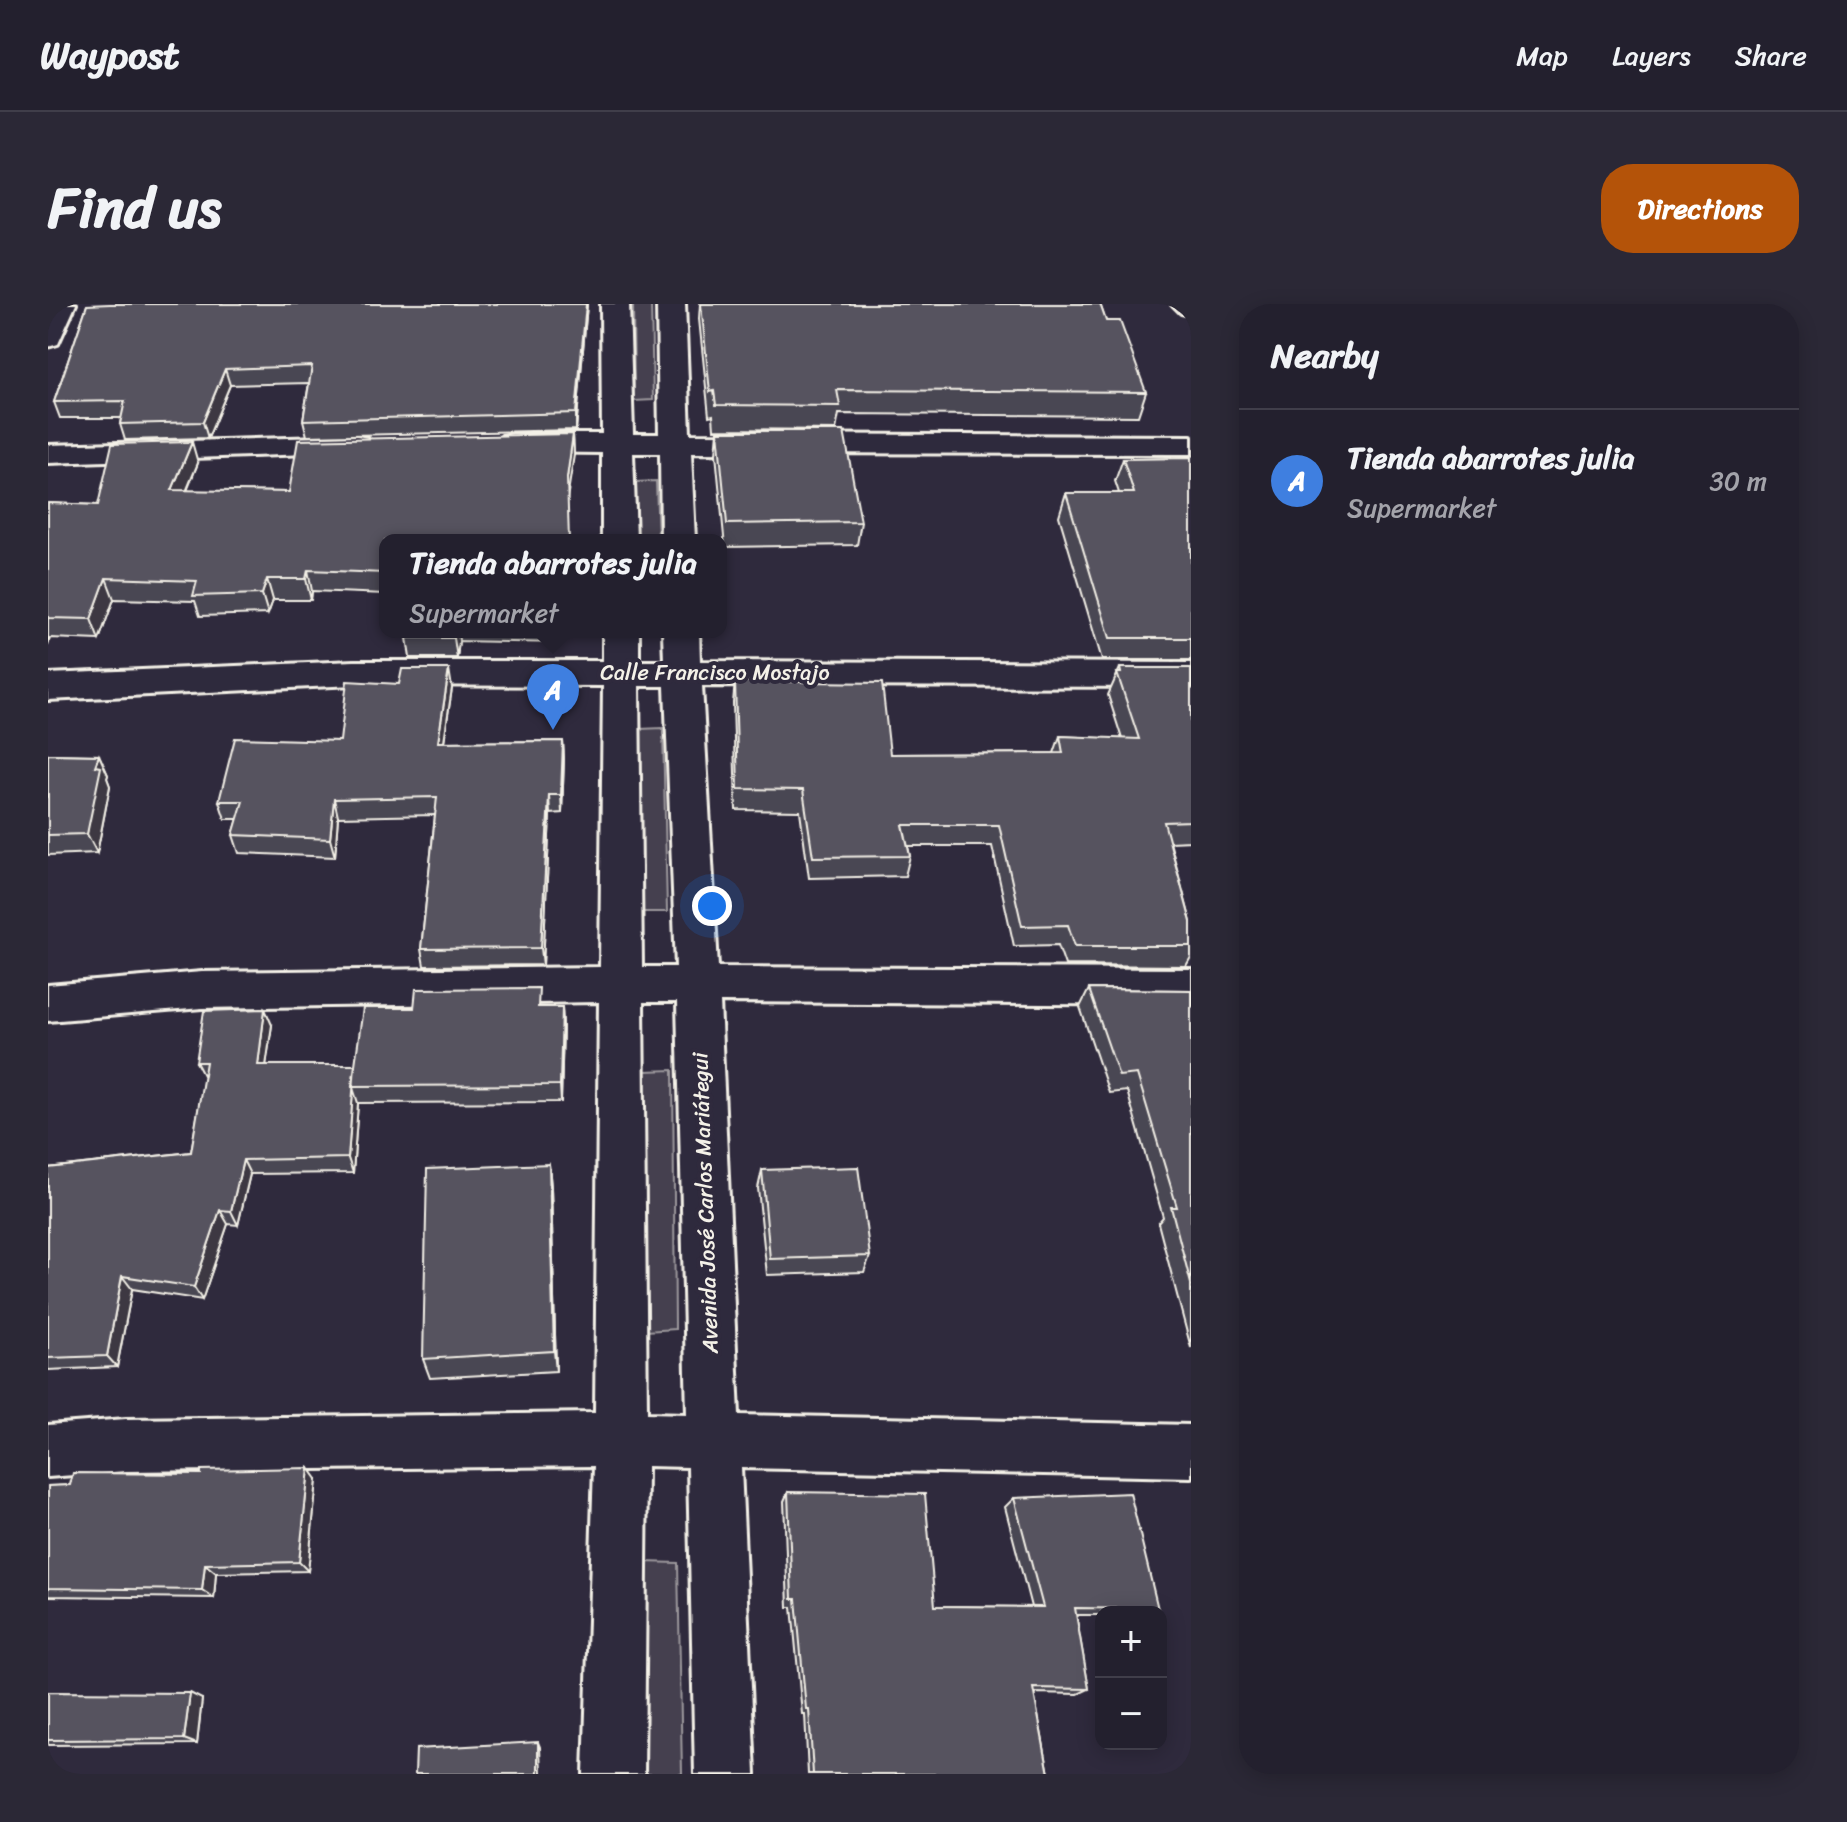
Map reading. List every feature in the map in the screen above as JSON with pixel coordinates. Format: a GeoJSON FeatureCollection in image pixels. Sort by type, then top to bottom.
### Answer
{"type":"FeatureCollection","features":[{"type":"Feature","properties":{"kind":"street"},"geometry":{"type":"LineString","coordinates":[[48,338],[62,304]]}},
{"type":"Feature","properties":{"kind":"street"},"geometry":{"type":"LineString","coordinates":[[615,304],[619,534]]}},
{"type":"Feature","properties":{"kind":"street"},"geometry":{"type":"LineString","coordinates":[[671,304],[678,534]]}},
{"type":"Feature","properties":{"kind":"street"},"geometry":{"type":"LineString","coordinates":[[1186,304],[1191,307]]}},
{"type":"Feature","properties":{"kind":"street"},"geometry":{"type":"LineString","coordinates":[[489,443],[1191,445]]}},
{"type":"Feature","properties":{"kind":"street"},"geometry":{"type":"LineString","coordinates":[[48,454],[393,444]]}},
{"type":"Feature","properties":{"kind":"street"},"geometry":{"type":"LineString","coordinates":[[614,1774],[621,1439],[622,652]]}},
{"type":"Feature","properties":{"kind":"street","name":"Calle Francisco Mostajo"},"geometry":{"type":"LineString","coordinates":[[48,687],[354,673],[622,652],[682,652],[1191,675]]}},
{"type":"Feature","properties":{"kind":"street","name":"Avenida José Carlos Mariátegui"},"geometry":{"type":"LineString","coordinates":[[682,652],[698,987],[711,1444],[725,1774]]}},
{"type":"Feature","properties":{"kind":"street"},"geometry":{"type":"LineString","coordinates":[[48,1003],[202,990],[621,984],[698,987],[1191,987]]}},
{"type":"Feature","properties":{"kind":"street"},"geometry":{"type":"LineString","coordinates":[[48,1451],[126,1445],[621,1439],[711,1444],[1191,1451]]}},
{"type":"Feature","properties":{"kind":"shaded area"},"geometry":{"type":"Polygon","coordinates":[[[633,304],[651,304],[653,400],[634,401],[633,304]]]}},
{"type":"Feature","properties":{"kind":"shaded area"},"geometry":{"type":"Polygon","coordinates":[[[656,481],[658,534],[637,534],[636,482],[656,481]]]}},
{"type":"Feature","properties":{"kind":"shaded area"},"geometry":{"type":"Polygon","coordinates":[[[663,728],[667,912],[640,912],[639,729],[663,728]]]}},
{"type":"Feature","properties":{"kind":"shaded area"},"geometry":{"type":"Polygon","coordinates":[[[673,1070],[675,1329],[646,1331],[645,1071],[673,1070]]]}},
{"type":"Feature","properties":{"kind":"shaded area"},"geometry":{"type":"Polygon","coordinates":[[[644,1562],[678,1563],[682,1774],[645,1774],[644,1562]]]}},
{"type":"Feature","properties":{"kind":"building"},"geometry":{"type":"Polygon","coordinates":[[[586,304],[576,413],[303,420],[312,366],[225,369],[203,422],[120,424],[125,401],[54,402],[87,305],[586,304]]]}},
{"type":"Feature","properties":{"kind":"building"},"geometry":{"type":"Polygon","coordinates":[[[701,304],[1100,304],[1106,321],[1120,321],[1146,392],[837,390],[840,406],[716,405],[714,391],[710,392],[701,304]]]}},
{"type":"Feature","properties":{"kind":"building"},"geometry":{"type":"Polygon","coordinates":[[[718,431],[844,431],[861,522],[727,524],[718,431]]]}},
{"type":"Feature","properties":{"kind":"building"},"geometry":{"type":"Polygon","coordinates":[[[573,434],[567,478],[569,534],[379,534],[379,573],[308,570],[306,579],[267,579],[262,594],[193,596],[197,581],[106,578],[91,619],[48,618],[48,503],[98,505],[112,444],[192,442],[172,490],[289,492],[298,440],[573,434]]]}},
{"type":"Feature","properties":{"kind":"building"},"geometry":{"type":"Polygon","coordinates":[[[1191,458],[1191,638],[1110,638],[1066,493],[1134,493],[1123,459],[1191,458]]]}},
{"type":"Feature","properties":{"kind":"building"},"geometry":{"type":"Polygon","coordinates":[[[1120,668],[1191,668],[1191,821],[1164,822],[1191,922],[1191,946],[1075,946],[1068,925],[1022,926],[999,825],[903,825],[910,856],[813,857],[803,790],[738,789],[735,681],[882,683],[890,754],[1063,753],[1060,736],[1139,739],[1117,673],[1121,673],[1120,668]]]}},
{"type":"Feature","properties":{"kind":"building"},"geometry":{"type":"Polygon","coordinates":[[[402,669],[449,669],[438,742],[563,741],[561,795],[549,795],[541,948],[421,949],[437,797],[334,799],[330,839],[233,835],[243,801],[219,801],[235,738],[340,741],[347,681],[399,684],[402,669]]]}},
{"type":"Feature","properties":{"kind":"building"},"geometry":{"type":"Polygon","coordinates":[[[48,754],[99,755],[95,766],[101,767],[87,834],[48,835],[48,754]]]}},
{"type":"Feature","properties":{"kind":"building"},"geometry":{"type":"Polygon","coordinates":[[[539,988],[538,1007],[562,1007],[560,1085],[352,1086],[363,1008],[414,1008],[416,989],[539,988]]]}},
{"type":"Feature","properties":{"kind":"building"},"geometry":{"type":"Polygon","coordinates":[[[1089,989],[1191,990],[1191,1284],[1171,1207],[1177,1207],[1137,1074],[1119,1076],[1089,989]]]}},
{"type":"Feature","properties":{"kind":"building"},"geometry":{"type":"Polygon","coordinates":[[[265,1009],[258,1065],[355,1065],[348,1158],[243,1160],[231,1211],[220,1210],[194,1287],[122,1276],[107,1356],[48,1358],[48,1168],[191,1152],[206,1062],[196,1062],[204,1011],[265,1009]]]}},
{"type":"Feature","properties":{"kind":"building"},"geometry":{"type":"Polygon","coordinates":[[[549,1164],[554,1351],[423,1359],[427,1169],[549,1164]]]}},
{"type":"Feature","properties":{"kind":"building"},"geometry":{"type":"Polygon","coordinates":[[[858,1167],[870,1256],[770,1259],[762,1170],[858,1167]]]}},
{"type":"Feature","properties":{"kind":"building"},"geometry":{"type":"Polygon","coordinates":[[[309,1468],[299,1562],[205,1564],[202,1590],[48,1588],[48,1486],[70,1485],[73,1473],[201,1474],[201,1470],[309,1468]]]}},
{"type":"Feature","properties":{"kind":"building"},"geometry":{"type":"Polygon","coordinates":[[[788,1492],[925,1494],[935,1606],[1043,1607],[1014,1498],[1130,1493],[1157,1606],[1075,1608],[1089,1689],[1033,1688],[1049,1774],[813,1774],[796,1599],[792,1599],[788,1492]]]}},
{"type":"Feature","properties":{"kind":"building"},"geometry":{"type":"Polygon","coordinates":[[[48,1692],[190,1693],[184,1739],[48,1740],[48,1692]]]}},
{"type":"Feature","properties":{"kind":"building"},"geometry":{"type":"Polygon","coordinates":[[[538,1742],[538,1774],[415,1774],[416,1749],[538,1742]]]}},
{"type":"Feature","properties":{"kind":"place","name":"Tienda abarrotes julia"},"geometry":{"type":"Point","coordinates":[553,730]}}]}
